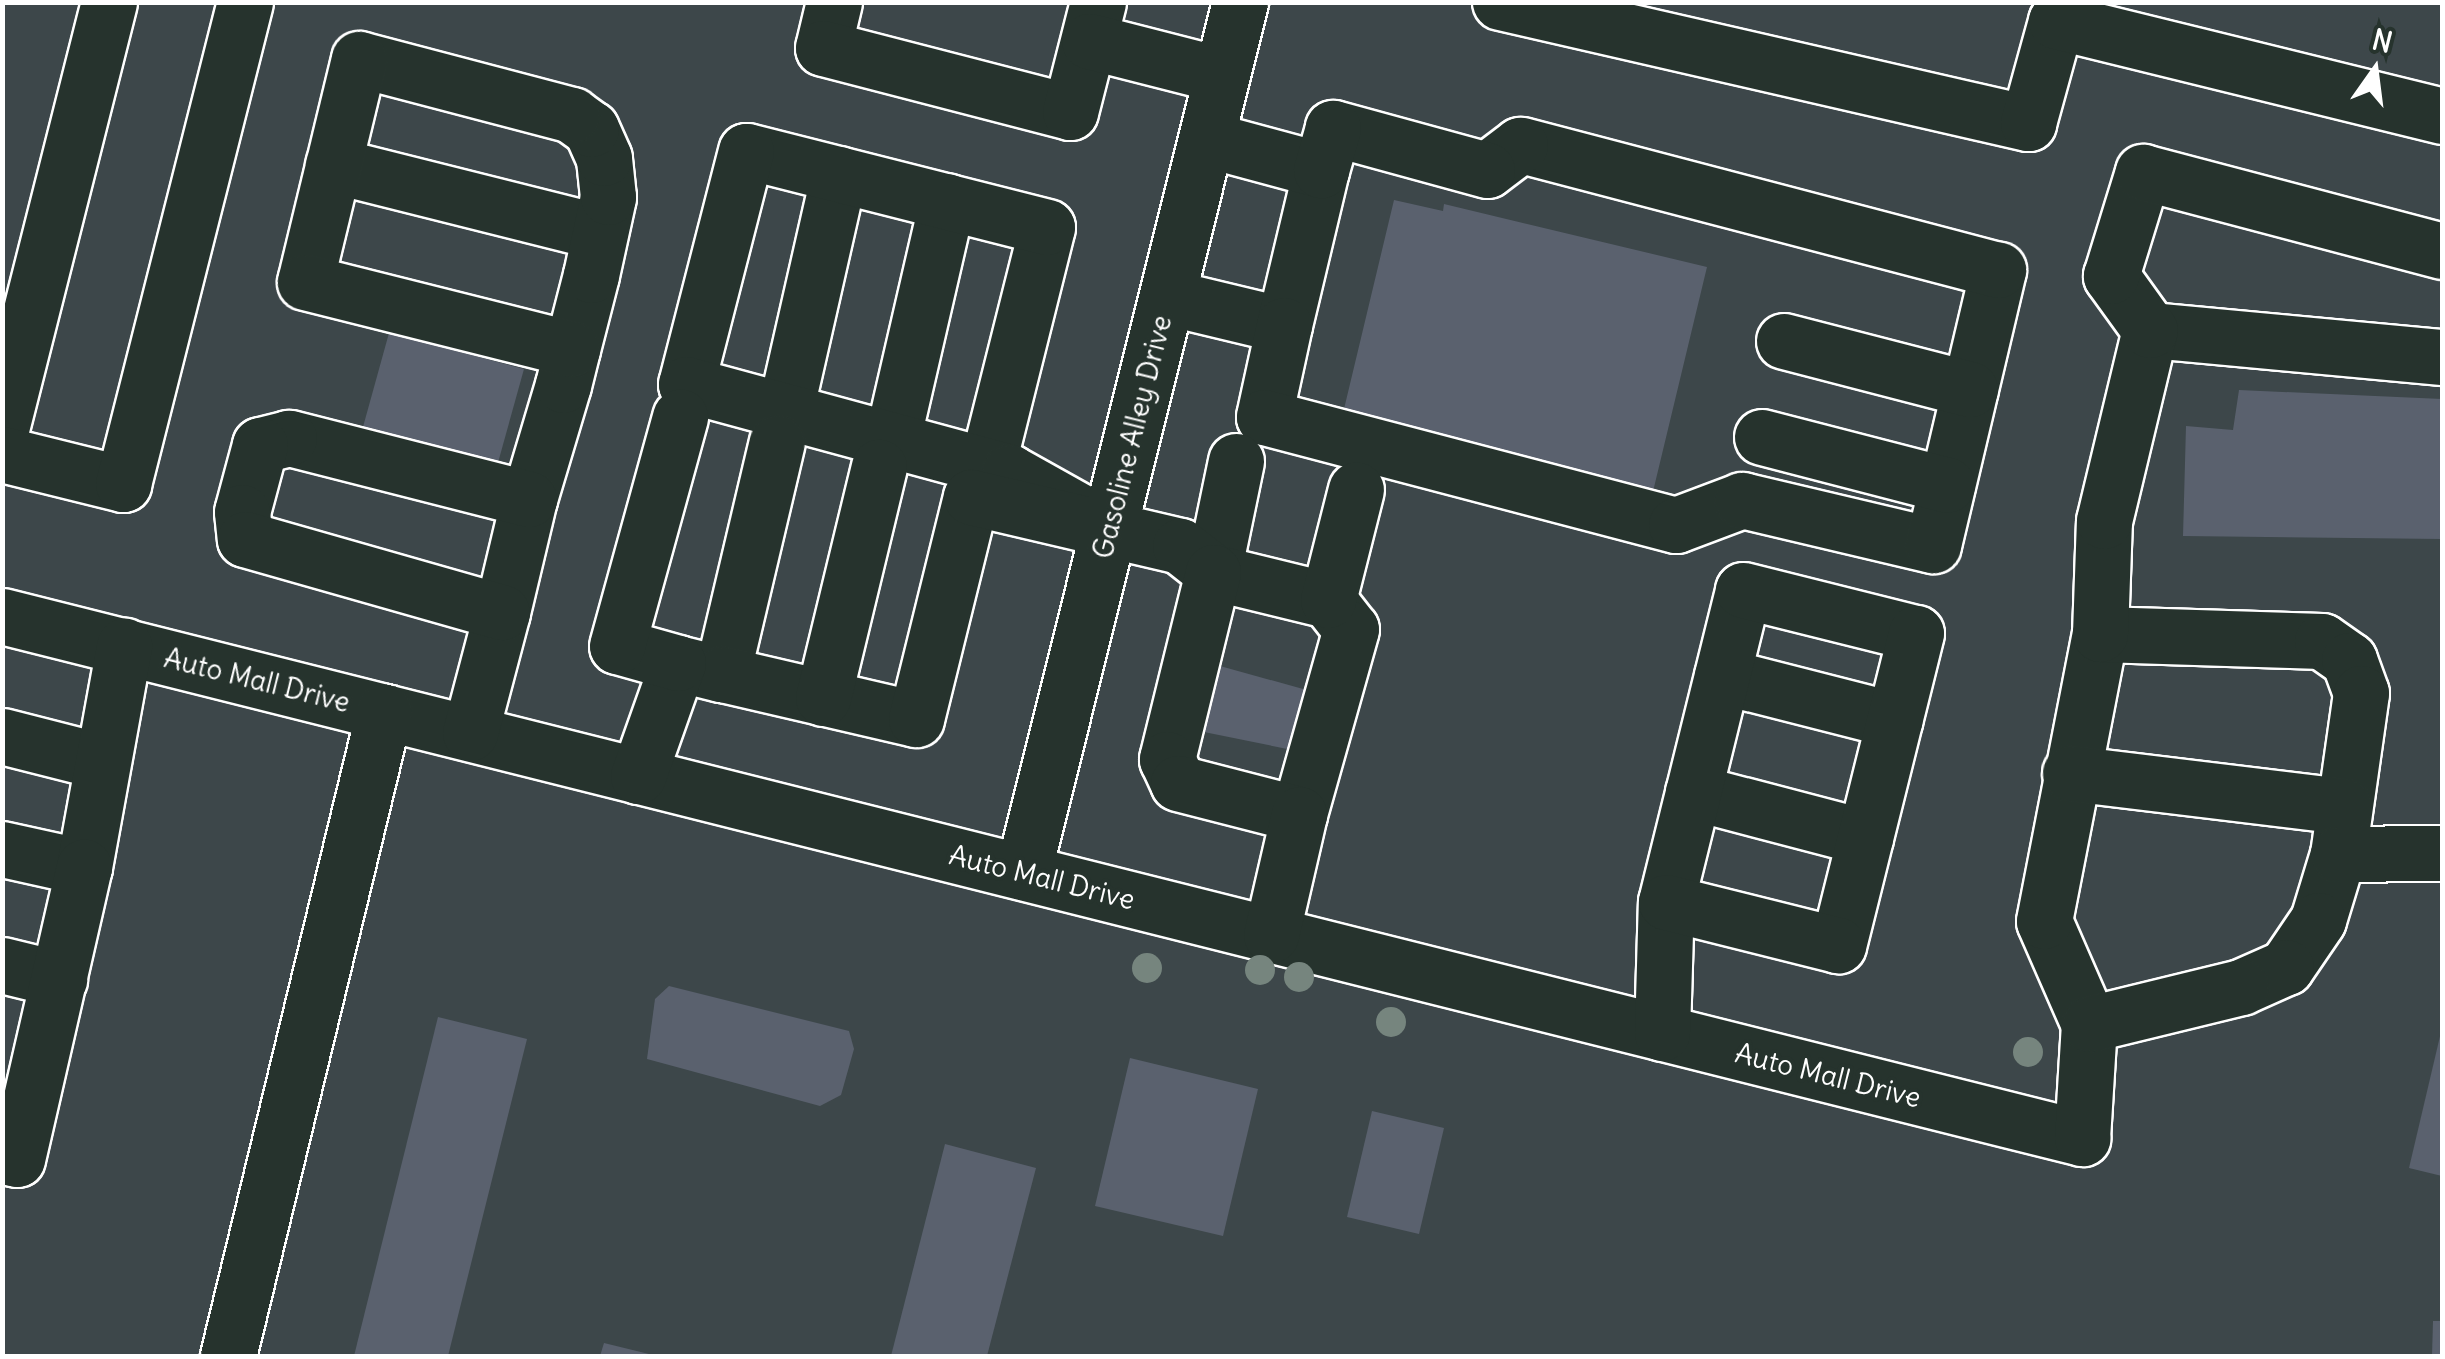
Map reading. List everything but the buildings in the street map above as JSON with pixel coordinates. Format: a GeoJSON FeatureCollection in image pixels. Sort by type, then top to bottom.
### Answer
{"type":"FeatureCollection","features":[{"type":"Feature","properties":{"kind":"street"},"geometry":{"type":"LineString","coordinates":[[2,425],[109,2]]}},
{"type":"Feature","properties":{"kind":"street"},"geometry":{"type":"LineString","coordinates":[[2,454],[123,484],[245,2]]}},
{"type":"Feature","properties":{"kind":"street"},"geometry":{"type":"LineString","coordinates":[[834,2],[823,48],[1070,112],[1093,22],[1222,75]]}},
{"type":"Feature","properties":{"kind":"street","name":"Gasoline Alley Drive"},"geometry":{"type":"LineString","coordinates":[[1023,872],[1240,2]]}},
{"type":"Feature","properties":{"kind":"street"},"geometry":{"type":"LineString","coordinates":[[1500,2],[2028,123],[2056,20],[2442,116]]}},
{"type":"Feature","properties":{"kind":"street"},"geometry":{"type":"LineString","coordinates":[[470,733],[528,498],[572,349],[600,232],[604,158],[590,129],[572,115],[360,59],[305,282],[572,349]]}},
{"type":"Feature","properties":{"kind":"street"},"geometry":{"type":"LineString","coordinates":[[1333,128],[1488,170],[1520,145],[1998,270],[1932,544],[1742,500],[1676,525],[1264,416],[1284,325],[1333,128]]}},
{"type":"Feature","properties":{"kind":"street"},"geometry":{"type":"LineString","coordinates":[[1206,139],[1321,170]]}},
{"type":"Feature","properties":{"kind":"street"},"geometry":{"type":"LineString","coordinates":[[987,466],[1047,227],[746,151],[686,384],[781,427],[885,454],[987,466],[1037,483],[1109,528]]}},
{"type":"Feature","properties":{"kind":"street"},"geometry":{"type":"LineString","coordinates":[[334,165],[600,232]]}},
{"type":"Feature","properties":{"kind":"street"},"geometry":{"type":"LineString","coordinates":[[2100,634],[2322,641],[2349,660],[2360,694],[2341,830],[2318,920],[2286,967],[2241,987],[2088,1024],[2044,921],[2070,772],[2100,634],[2104,520],[2150,330],[2112,276],[2143,172],[2442,251]]}},
{"type":"Feature","properties":{"kind":"street"},"geometry":{"type":"LineString","coordinates":[[638,776],[700,668],[781,427],[840,174]]}},
{"type":"Feature","properties":{"kind":"street"},"geometry":{"type":"LineString","coordinates":[[824,698],[947,201]]}},
{"type":"Feature","properties":{"kind":"street"},"geometry":{"type":"LineString","coordinates":[[1167,297],[1284,325]]}},
{"type":"Feature","properties":{"kind":"street"},"geometry":{"type":"LineString","coordinates":[[2150,330],[2440,344]]}},
{"type":"Feature","properties":{"kind":"street"},"geometry":{"type":"LineString","coordinates":[[1784,341],[1970,389]]}},
{"type":"Feature","properties":{"kind":"street"},"geometry":{"type":"LineString","coordinates":[[680,417],[617,646],[916,719],[970,496],[1180,546],[1213,572],[1328,600],[1350,629],[1299,814],[1271,935]]}},
{"type":"Feature","properties":{"kind":"street"},"geometry":{"type":"LineString","coordinates":[[502,612],[258,547],[245,539],[242,512],[260,445],[273,437],[528,498]]}},
{"type":"Feature","properties":{"kind":"street"},"geometry":{"type":"LineString","coordinates":[[1762,437],[1947,485]]}},
{"type":"Feature","properties":{"kind":"street"},"geometry":{"type":"LineString","coordinates":[[1236,460],[1167,759],[1178,783],[1299,814]]}},
{"type":"Feature","properties":{"kind":"street"},"geometry":{"type":"LineString","coordinates":[[1328,600],[1356,489]]}},
{"type":"Feature","properties":{"kind":"street"},"geometry":{"type":"LineString","coordinates":[[1662,1033],[1666,902],[1743,590],[1916,632],[1838,945],[1666,902]]}},
{"type":"Feature","properties":{"kind":"street","name":"Auto Mall Drive"},"geometry":{"type":"LineString","coordinates":[[2,616],[2082,1138],[2088,1024]]}},
{"type":"Feature","properties":{"kind":"street"},"geometry":{"type":"LineString","coordinates":[[2,1156],[17,1159],[18,1081],[59,979],[84,867],[100,761],[124,646]]}},
{"type":"Feature","properties":{"kind":"street"},"geometry":{"type":"LineString","coordinates":[[1722,676],[1894,720]]}},
{"type":"Feature","properties":{"kind":"street"},"geometry":{"type":"LineString","coordinates":[[228,1356],[384,712]]}},
{"type":"Feature","properties":{"kind":"street"},"geometry":{"type":"LineString","coordinates":[[2,736],[100,761]]}},
{"type":"Feature","properties":{"kind":"street"},"geometry":{"type":"LineString","coordinates":[[2070,772],[2442,853]]}},
{"type":"Feature","properties":{"kind":"street"},"geometry":{"type":"LineString","coordinates":[[1693,792],[1865,837]]}},
{"type":"Feature","properties":{"kind":"street"},"geometry":{"type":"LineString","coordinates":[[2,849],[84,867]]}},
{"type":"Feature","properties":{"kind":"street"},"geometry":{"type":"LineString","coordinates":[[2,965],[59,979]]}},
{"type":"Feature","properties":{"kind":"shaded area"},"geometry":{"type":"Polygon","coordinates":[[[3,3],[2442,3],[2442,1356],[3,1356],[3,3]]]}}]}
